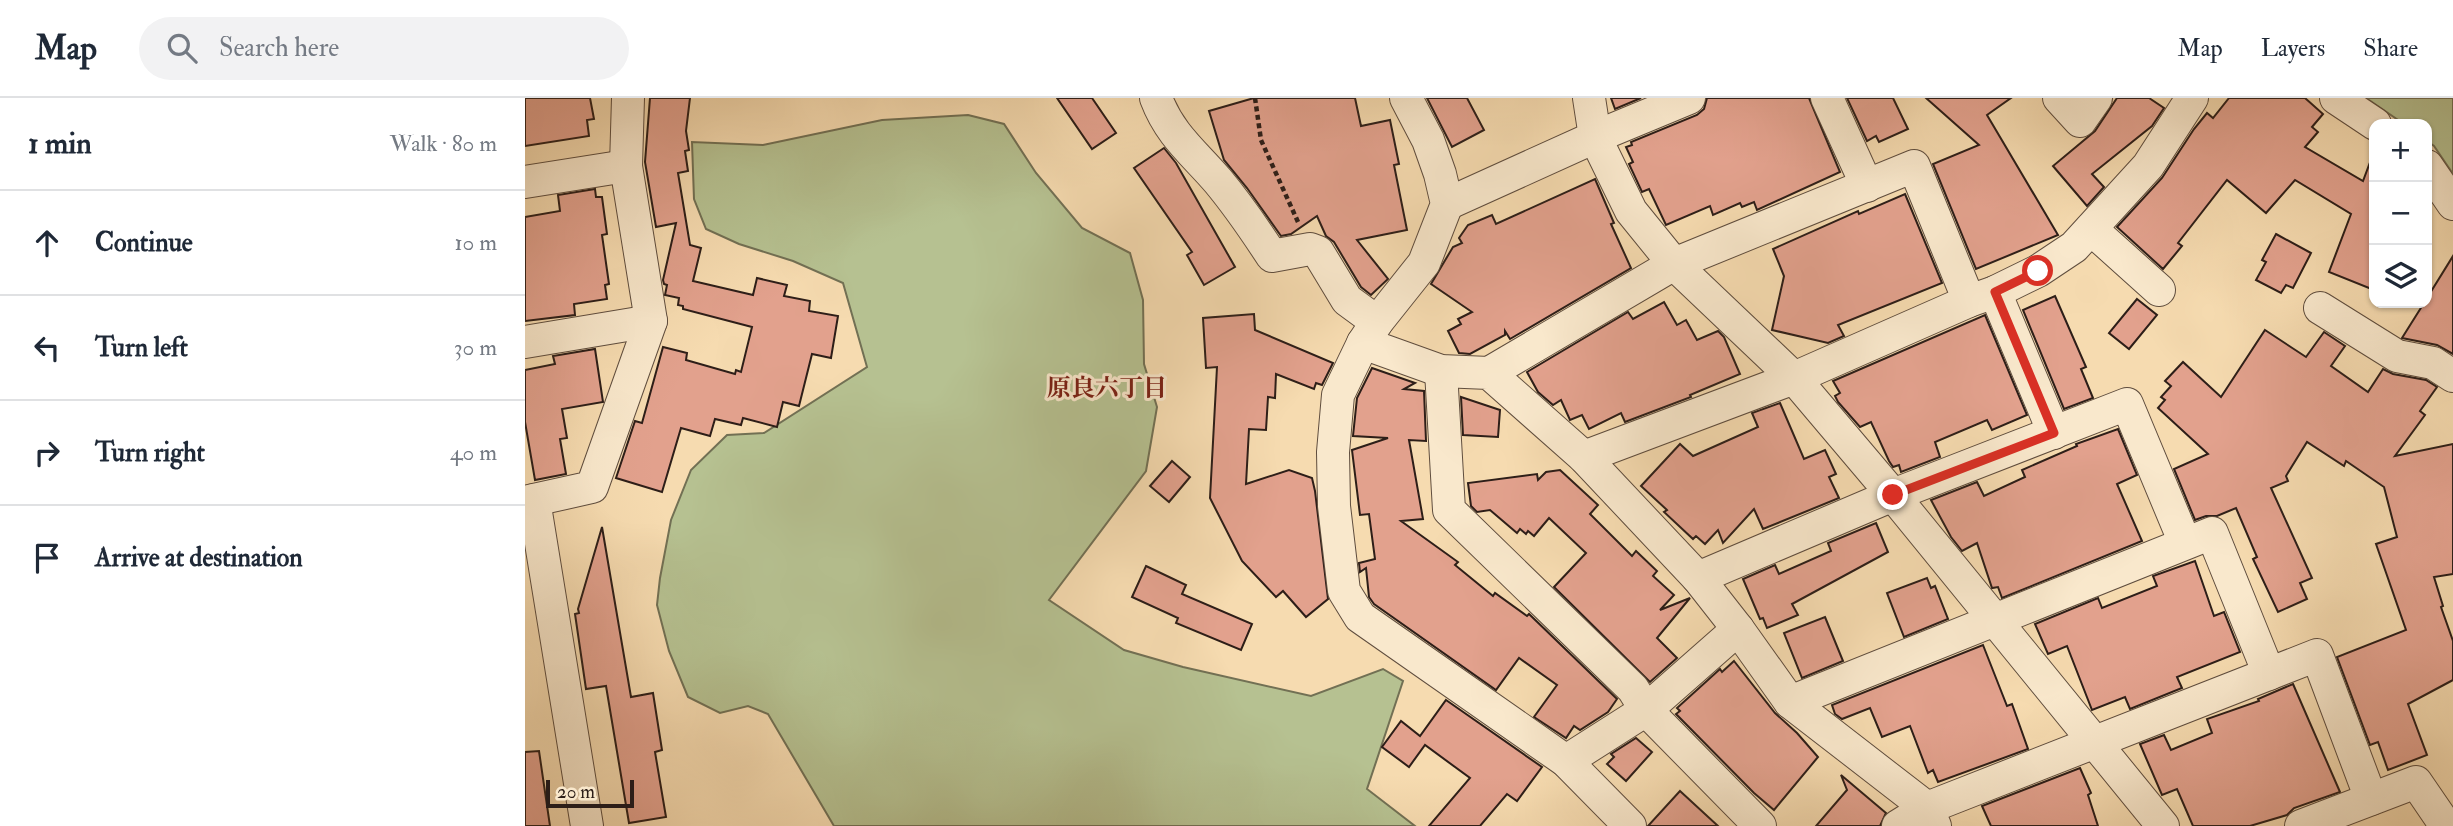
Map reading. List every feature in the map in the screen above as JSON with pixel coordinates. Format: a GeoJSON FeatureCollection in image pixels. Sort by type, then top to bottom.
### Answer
{"type":"FeatureCollection","features":[{"type":"Feature","properties":{"kind":"street"},"geometry":{"type":"LineString","coordinates":[[586,826],[529,501],[592,487],[651,321],[626,166],[628,98]]}},
{"type":"Feature","properties":{"kind":"street"},"geometry":{"type":"LineString","coordinates":[[1156,98],[1164,118],[1181,143],[1241,209],[1272,256],[1310,249],[1318,252],[1370,333],[1441,371],[1489,373],[1674,264],[1914,166],[2054,433]]}},
{"type":"Feature","properties":{"kind":"street"},"geometry":{"type":"LineString","coordinates":[[1406,98],[1428,139],[1447,204],[1424,263],[1370,333],[1338,395],[1333,452],[1333,506],[1344,591],[1360,617],[1566,761],[1630,826]]}},
{"type":"Feature","properties":{"kind":"street"},"geometry":{"type":"LineString","coordinates":[[1589,98],[1595,137],[1631,211],[1674,264],[1794,378],[2163,826]]}},
{"type":"Feature","properties":{"kind":"street"},"geometry":{"type":"LineString","coordinates":[[1447,204],[1689,98]]}},
{"type":"Feature","properties":{"kind":"street"},"geometry":{"type":"LineString","coordinates":[[1828,98],[1867,186]]}},
{"type":"Feature","properties":{"kind":"street"},"geometry":{"type":"LineString","coordinates":[[2059,98],[2080,121],[2095,98]]}},
{"type":"Feature","properties":{"kind":"street"},"geometry":{"type":"LineString","coordinates":[[1584,457],[1794,378],[2038,271],[2074,247],[2148,166],[2192,98]]}},
{"type":"Feature","properties":{"kind":"street"},"geometry":{"type":"LineString","coordinates":[[2336,98],[2369,120]]}},
{"type":"Feature","properties":{"kind":"street"},"geometry":{"type":"LineString","coordinates":[[525,182],[626,166]]}},
{"type":"Feature","properties":{"kind":"street"},"geometry":{"type":"LineString","coordinates":[[2432,173],[2453,204]]}},
{"type":"Feature","properties":{"kind":"street"},"geometry":{"type":"LineString","coordinates":[[2091,229],[2159,290]]}},
{"type":"Feature","properties":{"kind":"street"},"geometry":{"type":"LineString","coordinates":[[2320,308],[2397,356],[2433,363],[2453,376]]}},
{"type":"Feature","properties":{"kind":"street"},"geometry":{"type":"LineString","coordinates":[[525,342],[651,321]]}},
{"type":"Feature","properties":{"kind":"street"},"geometry":{"type":"LineString","coordinates":[[1441,371],[1449,510],[1633,689],[1646,710],[1759,826]]}},
{"type":"Feature","properties":{"kind":"street"},"geometry":{"type":"LineString","coordinates":[[1489,373],[1584,457],[1698,578],[1790,702],[1931,817]]}},
{"type":"Feature","properties":{"kind":"street"},"geometry":{"type":"LineString","coordinates":[[1698,578],[1893,495],[2127,404],[2185,543]]}},
{"type":"Feature","properties":{"kind":"street"},"geometry":{"type":"LineString","coordinates":[[1790,702],[2212,533],[2269,674]]}},
{"type":"Feature","properties":{"kind":"street"},"geometry":{"type":"LineString","coordinates":[[1566,761],[1646,710],[1738,629]]}},
{"type":"Feature","properties":{"kind":"street"},"geometry":{"type":"LineString","coordinates":[[1898,826],[1903,821],[1931,817],[2094,743],[2317,655],[2371,799]]}},
{"type":"Feature","properties":{"kind":"street"},"geometry":{"type":"LineString","coordinates":[[2301,826],[2416,782],[2446,826]]}},
{"type":"Feature","properties":{"kind":"path"},"geometry":{"type":"LineString","coordinates":[[1255,98],[1261,140],[1310,249]]}},
{"type":"Feature","properties":{"kind":"green space"},"geometry":{"type":"Polygon","coordinates":[[[2366,98],[2453,98],[2453,174],[2432,145],[2432,119],[2397,119],[2366,98]]]}},
{"type":"Feature","properties":{"kind":"green space"},"geometry":{"type":"Polygon","coordinates":[[[968,115],[1004,124],[1036,173],[1082,228],[1130,253],[1143,300],[1144,364],[1157,407],[1146,471],[1049,600],[1124,650],[1183,667],[1311,696],[1383,669],[1403,681],[1367,789],[1415,826],[834,826],[768,714],[748,706],[720,713],[688,697],[669,651],[657,605],[671,520],[691,470],[727,435],[764,433],[867,367],[843,283],[793,261],[739,244],[706,229],[694,199],[692,142],[763,145],[882,120],[968,115]]]}},
{"type":"Feature","properties":{"kind":"building"},"geometry":{"type":"Polygon","coordinates":[[[525,98],[590,98],[594,119],[587,120],[589,136],[525,146],[525,98]]]}},
{"type":"Feature","properties":{"kind":"building"},"geometry":{"type":"Polygon","coordinates":[[[650,98],[690,98],[686,131],[689,150],[685,151],[688,171],[678,173],[690,245],[701,248],[693,281],[753,295],[757,278],[787,285],[784,296],[810,301],[809,311],[838,316],[831,358],[812,354],[799,406],[783,402],[777,427],[743,418],[741,425],[715,419],[710,436],[681,428],[662,492],[616,478],[635,421],[642,423],[663,347],[687,353],[686,360],[735,374],[736,370],[741,372],[752,327],[683,309],[683,306],[678,305],[679,298],[665,295],[667,285],[663,280],[676,223],[656,227],[645,162],[650,98]]]}},
{"type":"Feature","properties":{"kind":"building"},"geometry":{"type":"Polygon","coordinates":[[[1057,98],[1092,98],[1116,133],[1092,149],[1057,98]]]}},
{"type":"Feature","properties":{"kind":"building"},"geometry":{"type":"Polygon","coordinates":[[[1254,98],[1355,98],[1361,126],[1390,120],[1399,164],[1394,165],[1407,230],[1357,240],[1388,279],[1371,295],[1361,287],[1334,242],[1326,236],[1317,216],[1291,234],[1281,236],[1224,160],[1209,111],[1254,98]]]}},
{"type":"Feature","properties":{"kind":"building"},"geometry":{"type":"Polygon","coordinates":[[[1427,98],[1467,98],[1484,130],[1452,147],[1427,98]]]}},
{"type":"Feature","properties":{"kind":"building"},"geometry":{"type":"Polygon","coordinates":[[[1611,98],[1641,98],[1615,109],[1611,98]]]}},
{"type":"Feature","properties":{"kind":"building"},"geometry":{"type":"Polygon","coordinates":[[[1707,98],[1809,98],[1840,172],[1757,210],[1754,202],[1742,207],[1740,203],[1713,215],[1710,206],[1666,225],[1649,189],[1642,192],[1629,164],[1633,162],[1626,147],[1632,145],[1631,142],[1697,115],[1704,109],[1707,98]]]}},
{"type":"Feature","properties":{"kind":"building"},"geometry":{"type":"Polygon","coordinates":[[[1847,98],[1893,98],[1908,129],[1879,142],[1876,136],[1867,141],[1847,98]]]}},
{"type":"Feature","properties":{"kind":"building"},"geometry":{"type":"Polygon","coordinates":[[[1926,98],[2011,98],[1987,115],[2058,235],[1976,269],[1933,164],[1979,145],[1926,98]]]}},
{"type":"Feature","properties":{"kind":"building"},"geometry":{"type":"Polygon","coordinates":[[[2117,98],[2149,98],[2164,108],[2152,126],[2092,174],[2104,187],[2087,206],[2053,166],[2095,131],[2117,98]]]}},
{"type":"Feature","properties":{"kind":"building"},"geometry":{"type":"Polygon","coordinates":[[[2229,98],[2305,98],[2323,114],[2312,127],[2318,132],[2305,147],[2363,181],[2369,165],[2369,288],[2329,272],[2351,214],[2295,180],[2266,213],[2227,180],[2178,243],[2182,246],[2163,269],[2117,227],[2162,178],[2207,113],[2213,118],[2229,98]]]}},
{"type":"Feature","properties":{"kind":"building"},"geometry":{"type":"Polygon","coordinates":[[[1164,148],[1176,163],[1235,267],[1204,285],[1187,255],[1192,252],[1134,168],[1164,148]]]}},
{"type":"Feature","properties":{"kind":"building"},"geometry":{"type":"Polygon","coordinates":[[[1595,179],[1631,268],[1510,339],[1505,331],[1505,335],[1470,354],[1459,353],[1448,331],[1461,324],[1458,319],[1472,312],[1431,284],[1453,247],[1462,243],[1459,238],[1468,225],[1492,215],[1496,224],[1595,179]]]}},
{"type":"Feature","properties":{"kind":"building"},"geometry":{"type":"Polygon","coordinates":[[[595,189],[596,197],[602,197],[607,234],[602,235],[609,284],[605,285],[607,299],[574,304],[575,315],[525,321],[525,217],[560,211],[558,195],[595,189]]]}},
{"type":"Feature","properties":{"kind":"building"},"geometry":{"type":"Polygon","coordinates":[[[1905,194],[1942,283],[1838,325],[1844,336],[1828,343],[1772,330],[1784,276],[1773,249],[1858,211],[1859,214],[1905,194]]]}},
{"type":"Feature","properties":{"kind":"building"},"geometry":{"type":"Polygon","coordinates":[[[2276,234],[2311,253],[2293,288],[2286,285],[2281,293],[2256,280],[2266,262],[2262,260],[2276,234]]]}},
{"type":"Feature","properties":{"kind":"building"},"geometry":{"type":"Polygon","coordinates":[[[2453,256],[2453,354],[2437,345],[2402,338],[2421,308],[2432,308],[2432,290],[2453,256]]]}},
{"type":"Feature","properties":{"kind":"building"},"geometry":{"type":"Polygon","coordinates":[[[2055,296],[2086,367],[2081,369],[2093,398],[2064,409],[2023,310],[2055,296]]]}},
{"type":"Feature","properties":{"kind":"building"},"geometry":{"type":"Polygon","coordinates":[[[2137,299],[2157,315],[2129,349],[2109,333],[2137,299]]]}},
{"type":"Feature","properties":{"kind":"building"},"geometry":{"type":"Polygon","coordinates":[[[1664,302],[1677,325],[1686,320],[1697,340],[1718,331],[1724,337],[1740,374],[1690,395],[1691,397],[1625,422],[1621,413],[1589,429],[1582,415],[1570,420],[1561,400],[1553,405],[1538,392],[1527,372],[1628,312],[1633,319],[1664,302]]]}},
{"type":"Feature","properties":{"kind":"building"},"geometry":{"type":"Polygon","coordinates":[[[1254,314],[1255,330],[1333,363],[1322,385],[1316,383],[1314,389],[1276,374],[1275,398],[1268,397],[1266,430],[1249,429],[1246,484],[1289,470],[1312,478],[1328,599],[1306,617],[1283,591],[1276,597],[1242,561],[1210,498],[1217,367],[1206,368],[1203,318],[1254,314]]]}},
{"type":"Feature","properties":{"kind":"building"},"geometry":{"type":"Polygon","coordinates":[[[1985,315],[2027,415],[1992,430],[1987,420],[1935,442],[1940,457],[1901,472],[1899,465],[1893,467],[1889,461],[1871,422],[1860,427],[1838,402],[1835,396],[1840,393],[1833,381],[1985,315]]]}},
{"type":"Feature","properties":{"kind":"building"},"geometry":{"type":"Polygon","coordinates":[[[2265,330],[2306,357],[2324,332],[2345,346],[2331,366],[2368,392],[2383,369],[2393,374],[2426,380],[2437,387],[2420,411],[2425,415],[2395,456],[2453,444],[2453,574],[2434,577],[2453,641],[2453,680],[2408,704],[2427,755],[2388,770],[2378,742],[2370,745],[2337,657],[2406,630],[2376,544],[2397,537],[2384,487],[2346,461],[2344,466],[2307,442],[2286,476],[2288,481],[2271,488],[2312,578],[2300,583],[2307,599],[2278,612],[2253,559],[2257,557],[2236,508],[2217,516],[2195,520],[2174,469],[2208,454],[2158,408],[2165,400],[2161,397],[2171,386],[2165,381],[2183,362],[2221,397],[2265,330]]]}},
{"type":"Feature","properties":{"kind":"building"},"geometry":{"type":"Polygon","coordinates":[[[595,349],[603,402],[562,409],[567,438],[560,439],[566,474],[535,480],[525,422],[525,370],[555,364],[553,356],[595,349]]]}},
{"type":"Feature","properties":{"kind":"building"},"geometry":{"type":"Polygon","coordinates":[[[1372,368],[1415,383],[1404,389],[1424,391],[1426,441],[1409,440],[1423,519],[1401,521],[1458,562],[1455,565],[1493,596],[1495,593],[1527,616],[1529,614],[1617,699],[1608,712],[1580,730],[1574,726],[1566,738],[1534,717],[1557,685],[1519,658],[1496,690],[1374,604],[1369,597],[1366,568],[1360,572],[1359,563],[1375,559],[1369,514],[1360,515],[1352,450],[1388,438],[1353,436],[1357,398],[1372,368]]]}},
{"type":"Feature","properties":{"kind":"building"},"geometry":{"type":"Polygon","coordinates":[[[1461,397],[1500,410],[1498,437],[1463,435],[1461,397]]]}},
{"type":"Feature","properties":{"kind":"building"},"geometry":{"type":"Polygon","coordinates":[[[1780,403],[1804,459],[1825,450],[1836,474],[1829,477],[1839,498],[1763,529],[1754,509],[1723,543],[1718,530],[1705,544],[1696,536],[1693,539],[1641,486],[1680,444],[1693,456],[1758,427],[1752,413],[1780,403]]]}},
{"type":"Feature","properties":{"kind":"building"},"geometry":{"type":"Polygon","coordinates":[[[2118,429],[2137,475],[2117,484],[2142,541],[2002,598],[1998,587],[1992,588],[1977,543],[1962,551],[1951,537],[1931,500],[1977,482],[1984,496],[2025,477],[2022,470],[2077,446],[2076,444],[2118,429]]]}},
{"type":"Feature","properties":{"kind":"building"},"geometry":{"type":"Polygon","coordinates":[[[1172,461],[1190,477],[1169,502],[1150,486],[1172,461]]]}},
{"type":"Feature","properties":{"kind":"building"},"geometry":{"type":"Polygon","coordinates":[[[1560,470],[1598,505],[1590,514],[1632,556],[1636,551],[1657,571],[1653,576],[1674,595],[1660,610],[1690,598],[1657,638],[1677,658],[1650,682],[1554,587],[1586,553],[1549,518],[1534,536],[1520,529],[1517,533],[1490,510],[1477,512],[1471,506],[1468,483],[1537,474],[1538,480],[1546,472],[1560,470]]]}},
{"type":"Feature","properties":{"kind":"building"},"geometry":{"type":"Polygon","coordinates":[[[1876,523],[1888,552],[1792,604],[1798,615],[1767,628],[1763,618],[1760,619],[1743,579],[1775,565],[1779,574],[1831,551],[1828,543],[1876,523]]]}},
{"type":"Feature","properties":{"kind":"building"},"geometry":{"type":"Polygon","coordinates":[[[602,527],[631,697],[653,693],[662,750],[655,752],[666,817],[629,823],[606,686],[586,689],[575,614],[579,613],[602,527]]]}},
{"type":"Feature","properties":{"kind":"building"},"geometry":{"type":"Polygon","coordinates":[[[2195,561],[2214,616],[2224,612],[2240,652],[2177,677],[2182,688],[2130,709],[2125,697],[2092,710],[2067,646],[2048,654],[2035,624],[2098,598],[2102,608],[2157,586],[2153,576],[2195,561]]]}},
{"type":"Feature","properties":{"kind":"building"},"geometry":{"type":"Polygon","coordinates":[[[1146,566],[1186,585],[1182,594],[1252,624],[1241,650],[1176,623],[1178,618],[1132,597],[1146,566]]]}},
{"type":"Feature","properties":{"kind":"building"},"geometry":{"type":"Polygon","coordinates":[[[1927,578],[1931,588],[1935,586],[1948,619],[1904,637],[1887,593],[1927,578]]]}},
{"type":"Feature","properties":{"kind":"building"},"geometry":{"type":"Polygon","coordinates":[[[1825,617],[1843,661],[1802,678],[1784,633],[1825,617]]]}},
{"type":"Feature","properties":{"kind":"building"},"geometry":{"type":"Polygon","coordinates":[[[1983,645],[2007,706],[2012,704],[2028,749],[1938,782],[1933,770],[1928,773],[1910,726],[1882,737],[1870,708],[1842,719],[1835,714],[1832,705],[1983,645]]]}},
{"type":"Feature","properties":{"kind":"building"},"geometry":{"type":"Polygon","coordinates":[[[1734,661],[1775,713],[1818,757],[1774,810],[1676,714],[1680,711],[1677,708],[1720,669],[1722,672],[1734,661]]]}},
{"type":"Feature","properties":{"kind":"building"},"geometry":{"type":"Polygon","coordinates":[[[2293,684],[2340,792],[2294,808],[2287,815],[2250,826],[2193,826],[2177,789],[2162,795],[2140,744],[2164,735],[2171,750],[2212,733],[2207,719],[2259,701],[2258,699],[2293,684]]]}},
{"type":"Feature","properties":{"kind":"building"},"geometry":{"type":"Polygon","coordinates":[[[1446,700],[1542,767],[1517,801],[1507,794],[1480,826],[1429,826],[1470,778],[1425,745],[1409,767],[1382,747],[1401,721],[1420,736],[1446,700]]]}},
{"type":"Feature","properties":{"kind":"building"},"geometry":{"type":"Polygon","coordinates":[[[1636,738],[1652,752],[1626,781],[1607,764],[1614,757],[1611,754],[1636,738]]]}},
{"type":"Feature","properties":{"kind":"building"},"geometry":{"type":"Polygon","coordinates":[[[539,751],[550,826],[525,826],[525,752],[539,751]]]}},
{"type":"Feature","properties":{"kind":"building"},"geometry":{"type":"Polygon","coordinates":[[[2080,768],[2091,793],[2088,795],[2098,826],[1991,826],[1982,806],[2080,768]]]}},
{"type":"Feature","properties":{"kind":"building"},"geometry":{"type":"Polygon","coordinates":[[[1841,775],[1886,813],[1880,826],[1816,826],[1847,790],[1841,775]]]}},
{"type":"Feature","properties":{"kind":"building"},"geometry":{"type":"Polygon","coordinates":[[[1680,791],[1718,826],[1648,826],[1680,791]]]}},
{"type":"Feature","properties":{"kind":"district","name":"原良六丁目"},"geometry":{"type":"Point","coordinates":[1107,388]}},
{"type":"Feature","properties":{"kind":"route"},"geometry":{"type":"LineString","coordinates":[[1893,495],[2054,433],[1995,292],[2038,271]]}}]}
